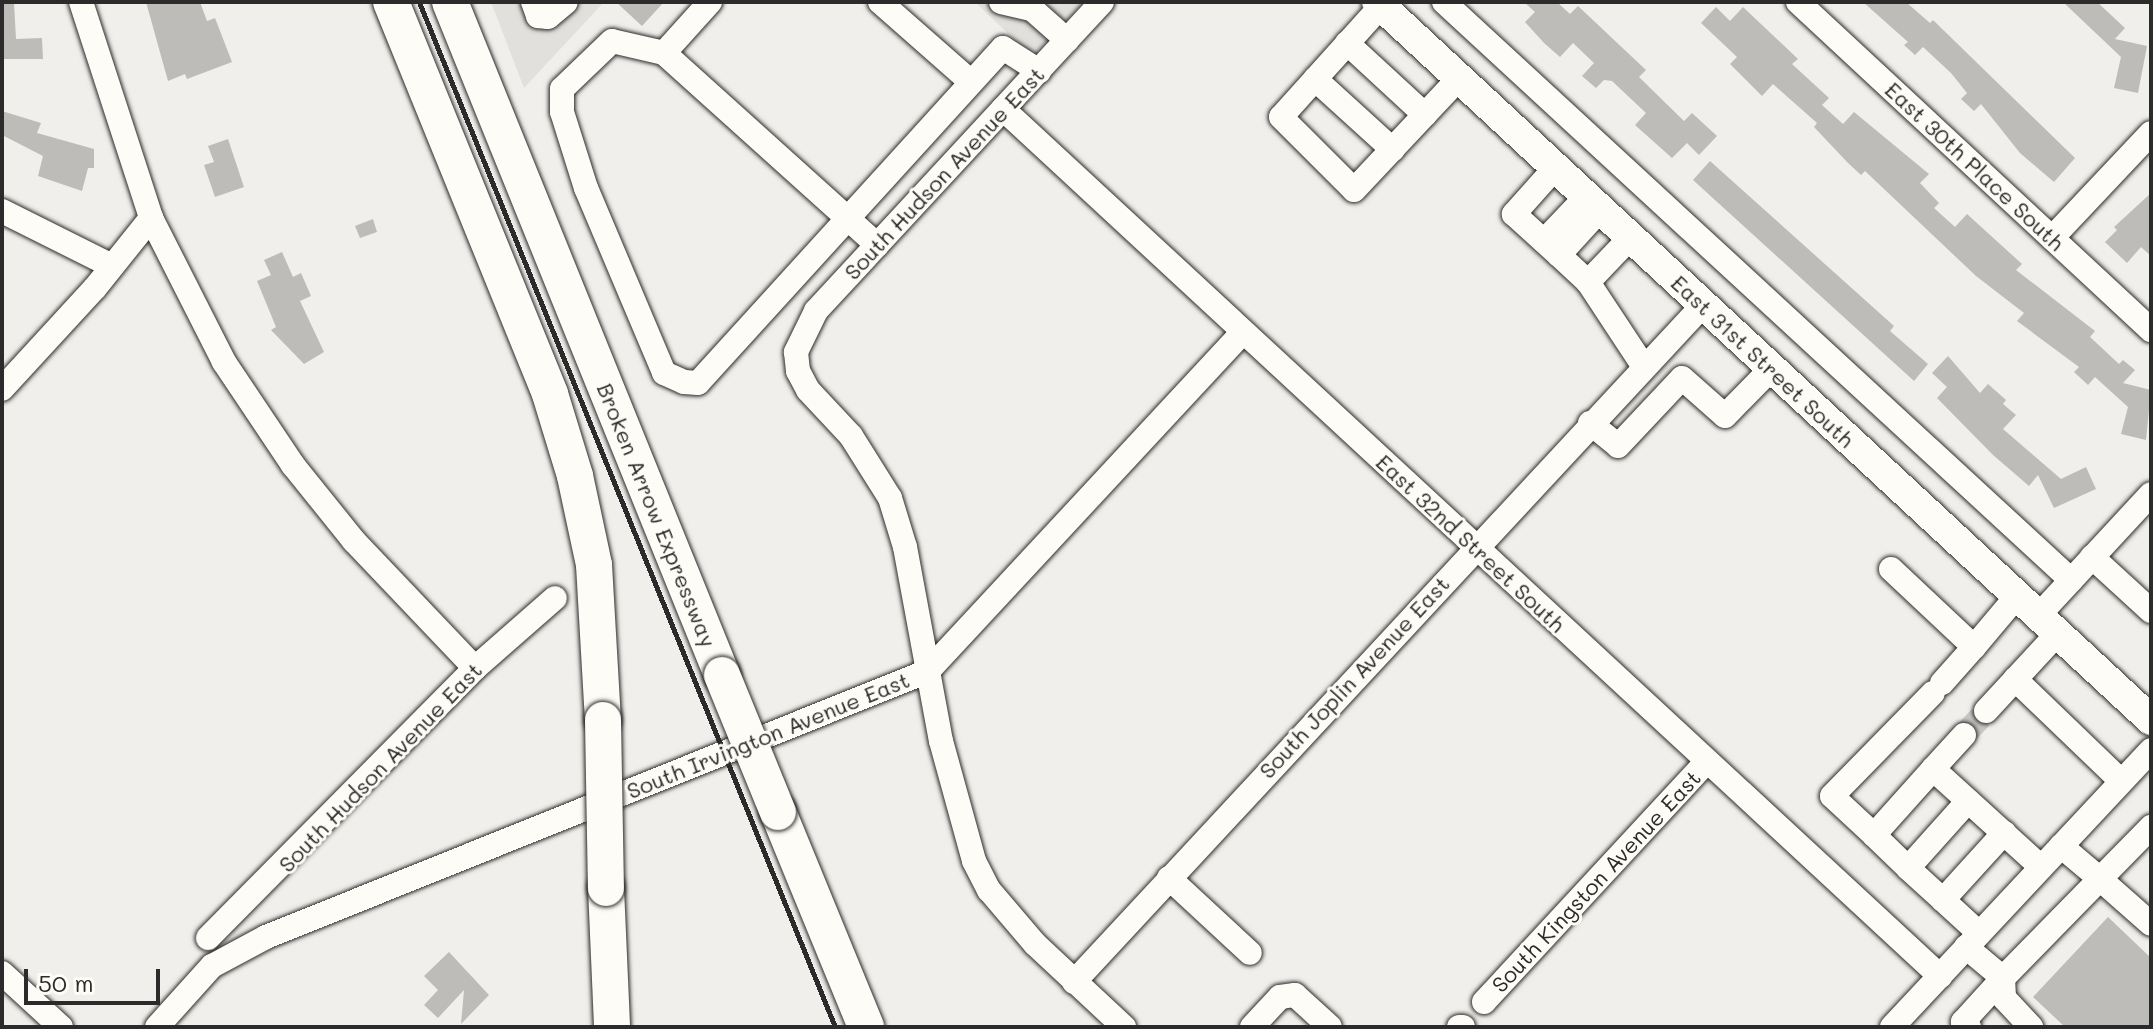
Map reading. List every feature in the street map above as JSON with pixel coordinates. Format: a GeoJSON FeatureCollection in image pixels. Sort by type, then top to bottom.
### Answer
{"type":"FeatureCollection","features":[{"type":"Feature","properties":{"kind":"highway"},"geometry":{"type":"LineString","coordinates":[[391,2],[507,285],[570,461],[594,565],[603,720],[612,1027]]}},
{"type":"Feature","properties":{"kind":"highway","name":"Broken Arrow Expressway"},"geometry":{"type":"LineString","coordinates":[[450,2],[866,1027]]}},
{"type":"Feature","properties":{"kind":"main road","name":"East 31st Street South"},"geometry":{"type":"LineString","coordinates":[[1379,4],[2151,720]]}},
{"type":"Feature","properties":{"kind":"street"},"geometry":{"type":"LineString","coordinates":[[81,2],[151,218],[252,409],[354,541],[475,668]]}},
{"type":"Feature","properties":{"kind":"street"},"geometry":{"type":"LineString","coordinates":[[533,2],[538,16],[548,17],[566,2]]}},
{"type":"Feature","properties":{"kind":"street"},"geometry":{"type":"LineString","coordinates":[[664,53],[710,2]]}},
{"type":"Feature","properties":{"kind":"street"},"geometry":{"type":"LineString","coordinates":[[880,2],[971,82]]}},
{"type":"Feature","properties":{"kind":"street"},"geometry":{"type":"LineString","coordinates":[[1001,2],[1032,9],[1067,40]]}},
{"type":"Feature","properties":{"kind":"street","name":"South Hudson Avenue East"},"geometry":{"type":"LineString","coordinates":[[928,671],[905,547],[890,498],[851,436],[808,390],[798,371],[796,352],[809,322],[1102,2]]}},
{"type":"Feature","properties":{"kind":"street","name":"East 31st Street South"},"geometry":{"type":"LineString","coordinates":[[1444,2],[2071,580]]}},
{"type":"Feature","properties":{"kind":"street","name":"East 30th Place South"},"geometry":{"type":"LineString","coordinates":[[1798,2],[2151,330]]}},
{"type":"Feature","properties":{"kind":"street"},"geometry":{"type":"LineString","coordinates":[[1379,4],[1281,117],[1354,190],[1459,78]]}},
{"type":"Feature","properties":{"kind":"street"},"geometry":{"type":"LineString","coordinates":[[877,245],[849,217],[704,94],[664,53],[612,41],[562,89],[562,112],[586,188],[664,373],[698,383],[849,217],[971,82],[1003,48],[1039,71]]}},
{"type":"Feature","properties":{"kind":"street"},"geometry":{"type":"LineString","coordinates":[[1347,43],[1425,115]]}},
{"type":"Feature","properties":{"kind":"street"},"geometry":{"type":"LineString","coordinates":[[1315,79],[1393,150]]}},
{"type":"Feature","properties":{"kind":"street","name":"East 32nd Street South"},"geometry":{"type":"LineString","coordinates":[[1003,109],[1940,976]]}},
{"type":"Feature","properties":{"kind":"street"},"geometry":{"type":"LineString","coordinates":[[2052,238],[2151,133]]}},
{"type":"Feature","properties":{"kind":"street"},"geometry":{"type":"LineString","coordinates":[[1555,168],[1515,209],[1514,214],[1588,282],[1644,367]]}},
{"type":"Feature","properties":{"kind":"street"},"geometry":{"type":"LineString","coordinates":[[1551,248],[1593,203]]}},
{"type":"Feature","properties":{"kind":"street"},"geometry":{"type":"LineString","coordinates":[[2,211],[112,266]]}},
{"type":"Feature","properties":{"kind":"street"},"geometry":{"type":"LineString","coordinates":[[2,389],[151,218]]}},
{"type":"Feature","properties":{"kind":"street"},"geometry":{"type":"LineString","coordinates":[[1588,282],[1630,238]]}},
{"type":"Feature","properties":{"kind":"street"},"geometry":{"type":"LineString","coordinates":[[779,294],[809,322]]}},
{"type":"Feature","properties":{"kind":"street","name":"South Joplin Avenue East"},"geometry":{"type":"LineString","coordinates":[[1074,982],[1474,547],[1703,305]]}},
{"type":"Feature","properties":{"kind":"street","name":"South Irvington Avenue East"},"geometry":{"type":"LineString","coordinates":[[157,1027],[225,957],[928,671],[1243,332]]}},
{"type":"Feature","properties":{"kind":"street"},"geometry":{"type":"LineString","coordinates":[[1590,423],[1618,446],[1682,378],[1725,416],[1771,369]]}},
{"type":"Feature","properties":{"kind":"street"},"geometry":{"type":"LineString","coordinates":[[2031,1027],[2004,998],[2003,978],[1943,900],[1832,796],[1974,647],[2038,615],[2151,494]]}},
{"type":"Feature","properties":{"kind":"street"},"geometry":{"type":"LineString","coordinates":[[2092,557],[2151,611]]}},
{"type":"Feature","properties":{"kind":"street"},"geometry":{"type":"LineString","coordinates":[[1891,569],[1974,647]]}},
{"type":"Feature","properties":{"kind":"street","name":"South Hudson Avenue East"},"geometry":{"type":"LineString","coordinates":[[208,938],[475,668],[555,598]]}},
{"type":"Feature","properties":{"kind":"street"},"geometry":{"type":"LineString","coordinates":[[1986,711],[2015,679],[2038,615]]}},
{"type":"Feature","properties":{"kind":"street"},"geometry":{"type":"LineString","coordinates":[[928,671],[974,861],[1008,914],[1074,982],[1124,1027]]}},
{"type":"Feature","properties":{"kind":"street"},"geometry":{"type":"LineString","coordinates":[[2015,679],[2121,781]]}},
{"type":"Feature","properties":{"kind":"street"},"geometry":{"type":"LineString","coordinates":[[1874,835],[1964,735]]}},
{"type":"Feature","properties":{"kind":"street"},"geometry":{"type":"LineString","coordinates":[[1894,1026],[2151,750]]}},
{"type":"Feature","properties":{"kind":"street","name":"South Kingston Avenue East"},"geometry":{"type":"LineString","coordinates":[[1484,1002],[1707,761]]}},
{"type":"Feature","properties":{"kind":"street"},"geometry":{"type":"LineString","coordinates":[[1933,769],[2041,867]]}},
{"type":"Feature","properties":{"kind":"street"},"geometry":{"type":"LineString","coordinates":[[1908,868],[1968,801]]}},
{"type":"Feature","properties":{"kind":"street"},"geometry":{"type":"LineString","coordinates":[[1943,900],[2004,833]]}},
{"type":"Feature","properties":{"kind":"street"},"geometry":{"type":"LineString","coordinates":[[1969,1027],[1963,1022],[2003,978],[2100,879],[2145,844]]}},
{"type":"Feature","properties":{"kind":"street"},"geometry":{"type":"LineString","coordinates":[[2061,846],[2151,924]]}},
{"type":"Feature","properties":{"kind":"street"},"geometry":{"type":"LineString","coordinates":[[1169,878],[1250,953]]}},
{"type":"Feature","properties":{"kind":"street"},"geometry":{"type":"LineString","coordinates":[[2,973],[61,1027]]}},
{"type":"Feature","properties":{"kind":"street"},"geometry":{"type":"LineString","coordinates":[[1252,1027],[1280,997],[1295,995],[1330,1027]]}},
{"type":"Feature","properties":{"kind":"shaded area"},"geometry":{"type":"Polygon","coordinates":[[[491,2],[604,2],[524,88],[491,2]]]}},
{"type":"Feature","properties":{"kind":"shaded area"},"geometry":{"type":"Polygon","coordinates":[[[975,2],[1084,2],[1032,56],[975,2]]]}},
{"type":"Feature","properties":{"kind":"building"},"geometry":{"type":"Polygon","coordinates":[[[146,2],[200,2],[207,21],[215,18],[232,62],[187,79],[185,74],[168,81],[146,2]]]}},
{"type":"Feature","properties":{"kind":"building"},"geometry":{"type":"Polygon","coordinates":[[[616,2],[664,2],[642,26],[616,2]]]}},
{"type":"Feature","properties":{"kind":"building"},"geometry":{"type":"Polygon","coordinates":[[[1524,2],[1557,2],[1570,14],[1578,6],[1646,70],[1639,77],[1684,121],[1692,113],[1717,136],[1699,155],[1687,143],[1672,158],[1635,125],[1646,113],[1612,81],[1604,80],[1596,88],[1582,76],[1594,63],[1573,43],[1560,57],[1544,43],[1525,22],[1535,12],[1524,2]]]}},
{"type":"Feature","properties":{"kind":"building"},"geometry":{"type":"Polygon","coordinates":[[[1863,2],[1906,2],[1930,23],[1933,20],[2075,158],[2054,182],[2020,153],[1981,104],[1974,111],[1961,99],[1967,93],[1951,73],[1923,47],[1915,55],[1904,45],[1908,42],[1863,2]]]}},
{"type":"Feature","properties":{"kind":"building"},"geometry":{"type":"Polygon","coordinates":[[[2063,2],[2097,2],[2125,28],[2115,39],[2147,46],[2138,93],[2114,88],[2121,57],[2063,2]]]}},
{"type":"Feature","properties":{"kind":"building"},"geometry":{"type":"Polygon","coordinates":[[[14,3],[16,39],[42,38],[43,59],[2,59],[2,4],[14,3]]]}},
{"type":"Feature","properties":{"kind":"building"},"geometry":{"type":"Polygon","coordinates":[[[1716,7],[1730,21],[1743,7],[1798,59],[1792,64],[1829,98],[1822,105],[1843,124],[1854,112],[1929,174],[1920,183],[1939,203],[1934,208],[1955,227],[1967,214],[2022,264],[2016,270],[2095,331],[2090,337],[2119,364],[2123,360],[2135,370],[2123,383],[2151,390],[2146,440],[2121,434],[2128,407],[2095,377],[2088,385],[2074,372],[2079,367],[2017,321],[2024,313],[1976,276],[1865,171],[1861,175],[1814,127],[1817,123],[1773,84],[1762,96],[1730,64],[1737,57],[1701,23],[1716,7]]]}},
{"type":"Feature","properties":{"kind":"building"},"geometry":{"type":"Polygon","coordinates":[[[2,111],[41,123],[37,133],[94,149],[94,168],[88,168],[82,191],[38,176],[43,156],[2,135],[2,111]]]}},
{"type":"Feature","properties":{"kind":"building"},"geometry":{"type":"Polygon","coordinates":[[[228,139],[244,187],[215,197],[204,165],[214,162],[208,146],[228,139]]]}},
{"type":"Feature","properties":{"kind":"building"},"geometry":{"type":"Polygon","coordinates":[[[1710,161],[1894,326],[1890,331],[1928,364],[1914,381],[1693,180],[1710,161]]]}},
{"type":"Feature","properties":{"kind":"building"},"geometry":{"type":"Polygon","coordinates":[[[2151,193],[2151,256],[2141,247],[2127,263],[2105,242],[2117,230],[2114,227],[2151,193]]]}},
{"type":"Feature","properties":{"kind":"building"},"geometry":{"type":"Polygon","coordinates":[[[373,219],[377,232],[360,238],[355,226],[373,219]]]}},
{"type":"Feature","properties":{"kind":"building"},"geometry":{"type":"Polygon","coordinates":[[[282,252],[293,277],[301,273],[311,296],[300,301],[324,352],[304,364],[271,330],[276,327],[257,281],[271,275],[264,260],[282,252]]]}},
{"type":"Feature","properties":{"kind":"building"},"geometry":{"type":"Polygon","coordinates":[[[1948,356],[1980,393],[1988,384],[2006,400],[2003,404],[2016,415],[2003,429],[2061,479],[2086,467],[2096,489],[2054,508],[2038,475],[2029,486],[1993,455],[1937,398],[1947,387],[1932,373],[1948,356]]]}},
{"type":"Feature","properties":{"kind":"building"},"geometry":{"type":"Polygon","coordinates":[[[2108,917],[2151,958],[2151,1027],[2065,1027],[2033,997],[2108,917]]]}},
{"type":"Feature","properties":{"kind":"building"},"geometry":{"type":"Polygon","coordinates":[[[449,952],[489,995],[461,1024],[464,990],[438,1018],[424,1005],[438,990],[424,976],[449,952]]]}},
{"type":"Feature","properties":{"kind":"tunnel"},"geometry":{"type":"LineString","coordinates":[[1964,735],[1986,711]]}},
{"type":"Feature","properties":{"kind":"railway"},"geometry":{"type":"LineString","coordinates":[[419,2],[835,1027]]}}]}
